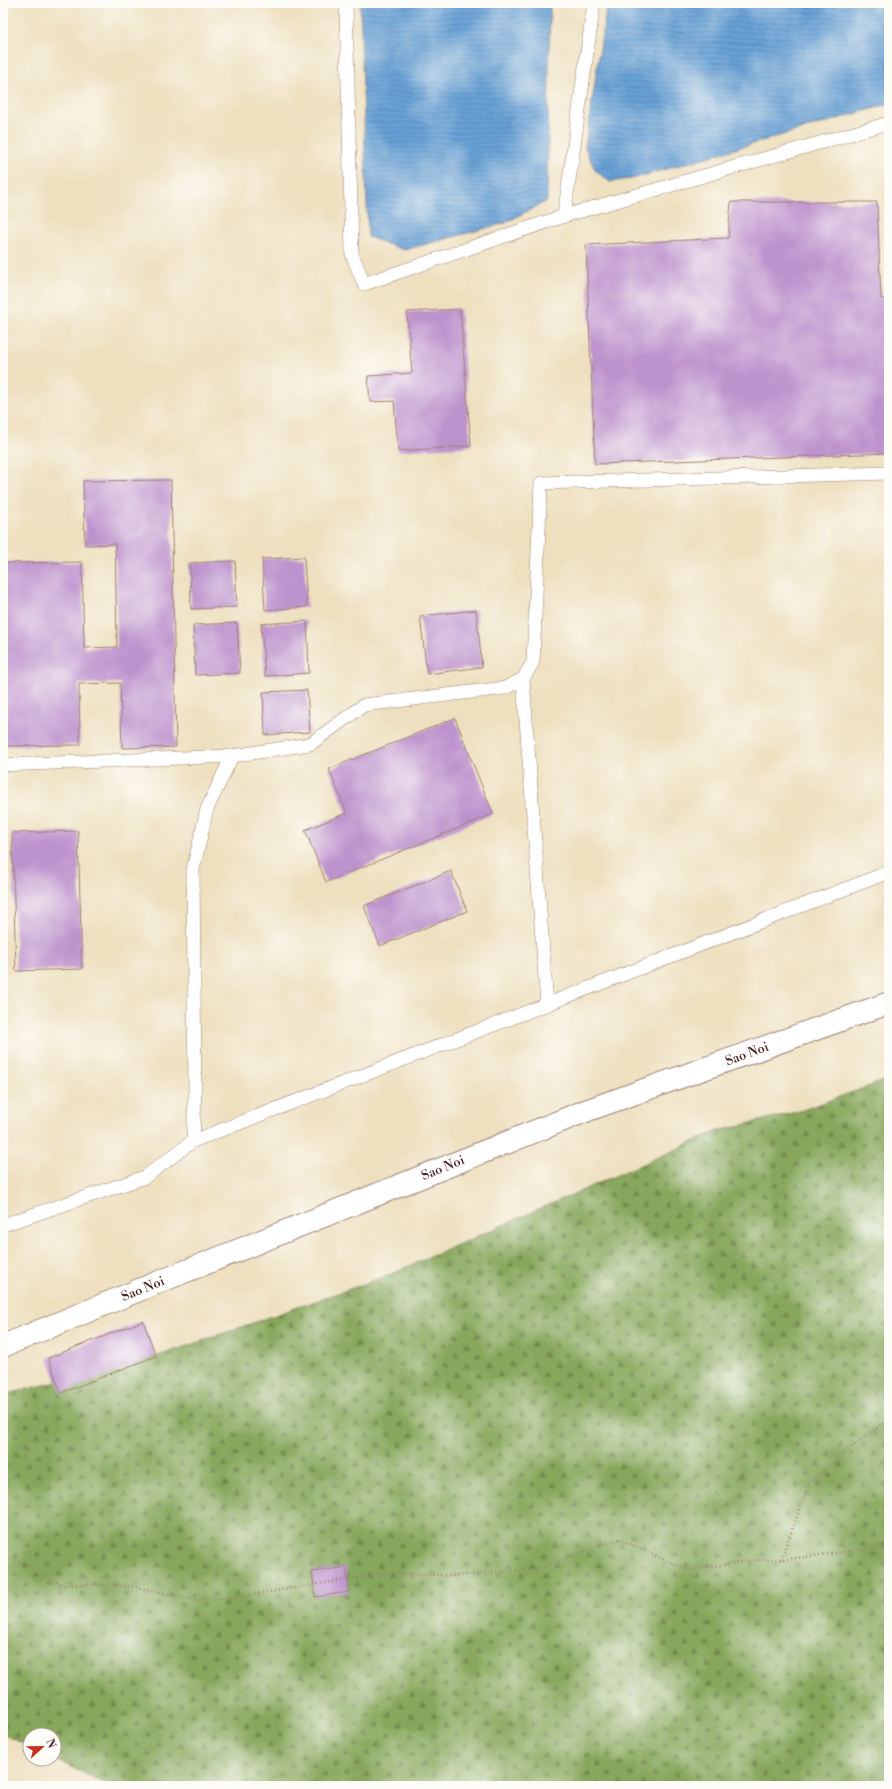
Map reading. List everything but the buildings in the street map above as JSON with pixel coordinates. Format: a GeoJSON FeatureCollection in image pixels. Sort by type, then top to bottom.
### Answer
{"type":"FeatureCollection","features":[{"type":"Feature","properties":{"kind":"street","name":"Sao Noi"},"geometry":{"type":"LineString","coordinates":[[3,1346],[588,1110],[889,1003]]}},
{"type":"Feature","properties":{"kind":"lane"},"geometry":{"type":"LineString","coordinates":[[346,3],[352,254],[364,284],[564,216],[889,123]]}},
{"type":"Feature","properties":{"kind":"lane"},"geometry":{"type":"LineString","coordinates":[[564,216],[594,3]]}},
{"type":"Feature","properties":{"kind":"lane"},"geometry":{"type":"LineString","coordinates":[[3,765],[232,756],[310,744],[364,705],[505,688],[523,679],[533,662],[541,483],[889,473]]}},
{"type":"Feature","properties":{"kind":"lane"},"geometry":{"type":"LineString","coordinates":[[523,679],[547,1004]]}},
{"type":"Feature","properties":{"kind":"lane"},"geometry":{"type":"LineString","coordinates":[[192,1141],[195,1094],[193,870],[206,809],[232,756]]}},
{"type":"Feature","properties":{"kind":"lane"},"geometry":{"type":"LineString","coordinates":[[3,1225],[145,1177],[192,1141],[889,872]]}},
{"type":"Feature","properties":{"kind":"path"},"geometry":{"type":"LineString","coordinates":[[781,1560],[810,1481],[870,1432],[889,1420]]}},
{"type":"Feature","properties":{"kind":"path"},"geometry":{"type":"LineString","coordinates":[[3,1556],[22,1562],[62,1585],[99,1584],[136,1587],[198,1600],[243,1596],[393,1572],[454,1576],[537,1569],[618,1539],[688,1570],[755,1560],[781,1560],[889,1546]]}},
{"type":"Feature","properties":{"kind":"green space"},"geometry":{"type":"Polygon","coordinates":[[[889,1079],[889,1786],[111,1786],[62,1763],[62,1727],[22,1727],[22,1743],[3,1734],[3,1395],[147,1360],[384,1277],[718,1131],[800,1111],[889,1079]],[[346,1567],[312,1572],[315,1597],[348,1592],[346,1567]]]}},
{"type":"Feature","properties":{"kind":"water"},"geometry":{"type":"Polygon","coordinates":[[[360,3],[550,3],[547,201],[505,223],[404,250],[368,237],[360,3]]]}},
{"type":"Feature","properties":{"kind":"water"},"geometry":{"type":"Polygon","coordinates":[[[607,3],[889,3],[889,104],[635,178],[610,182],[595,170],[585,147],[607,3]]]}}]}
